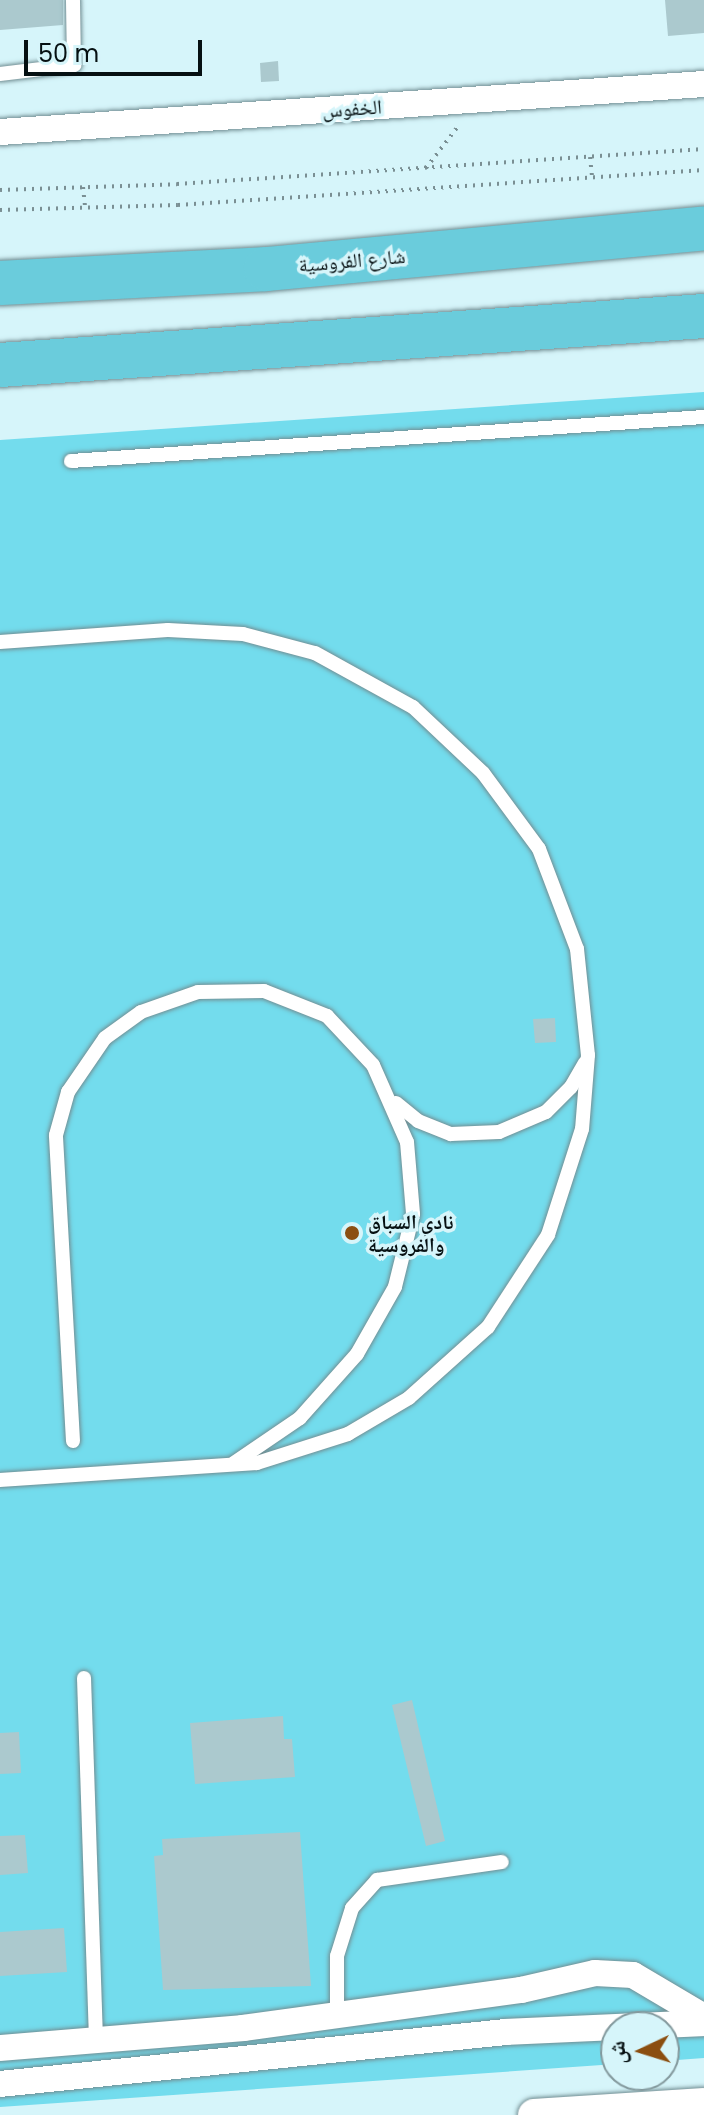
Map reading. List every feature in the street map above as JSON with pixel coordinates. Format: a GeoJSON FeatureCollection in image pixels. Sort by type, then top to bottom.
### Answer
{"type":"FeatureCollection","features":[{"type":"Feature","properties":{"kind":"highway","name":"شارع الفروسية"},"geometry":{"type":"LineString","coordinates":[[0,283],[266,269],[704,228]]}},
{"type":"Feature","properties":{"kind":"highway"},"geometry":{"type":"LineString","coordinates":[[0,365],[704,316]]}},
{"type":"Feature","properties":{"kind":"street","name":"الخفوس"},"geometry":{"type":"LineString","coordinates":[[0,132],[476,102],[704,84]]}},
{"type":"Feature","properties":{"kind":"street"},"geometry":{"type":"LineString","coordinates":[[0,2048],[337,2016],[595,1973],[633,1975],[704,2017]]}},
{"type":"Feature","properties":{"kind":"street"},"geometry":{"type":"LineString","coordinates":[[0,2084],[506,2032],[704,2023]]}},
{"type":"Feature","properties":{"kind":"street"},"geometry":{"type":"LineString","coordinates":[[534,2115],[704,2106]]}},
{"type":"Feature","properties":{"kind":"lane"},"geometry":{"type":"LineString","coordinates":[[0,74],[74,65],[73,0]]}},
{"type":"Feature","properties":{"kind":"lane"},"geometry":{"type":"LineString","coordinates":[[71,461],[704,417]]}},
{"type":"Feature","properties":{"kind":"lane"},"geometry":{"type":"LineString","coordinates":[[0,642],[168,630],[243,634],[338,663],[413,707],[504,797],[555,881],[584,984],[588,1055],[582,1129],[563,1201],[531,1268],[488,1327],[437,1377],[376,1420],[288,1456],[225,1468],[0,1480]]}},
{"type":"Feature","properties":{"kind":"lane"},"geometry":{"type":"LineString","coordinates":[[73,1441],[56,1135],[73,1082],[105,1038],[141,1012],[178,997],[264,991],[308,1005],[345,1030],[390,1097],[407,1142],[414,1190],[410,1239],[395,1287],[364,1343],[321,1398],[276,1437],[225,1468]]}},
{"type":"Feature","properties":{"kind":"lane"},"geometry":{"type":"LineString","coordinates":[[390,1097],[434,1129],[467,1136],[499,1132],[531,1121],[560,1100],[588,1055]]}},
{"type":"Feature","properties":{"kind":"lane"},"geometry":{"type":"LineString","coordinates":[[84,1678],[96,2041]]}},
{"type":"Feature","properties":{"kind":"lane"},"geometry":{"type":"LineString","coordinates":[[337,2016],[341,1944],[352,1908],[377,1880],[502,1862]]}},
{"type":"Feature","properties":{"kind":"path"},"geometry":{"type":"LineString","coordinates":[[426,168],[476,102]]}},
{"type":"Feature","properties":{"kind":"path"},"geometry":{"type":"LineString","coordinates":[[0,190],[426,168],[704,149]]}},
{"type":"Feature","properties":{"kind":"path"},"geometry":{"type":"LineString","coordinates":[[590,157],[592,177]]}},
{"type":"Feature","properties":{"kind":"path"},"geometry":{"type":"LineString","coordinates":[[0,210],[704,170]]}},
{"type":"Feature","properties":{"kind":"path"},"geometry":{"type":"LineString","coordinates":[[83,187],[85,207]]}},
{"type":"Feature","properties":{"kind":"shaded area","name":"نادي السباق والفروسية"},"geometry":{"type":"Polygon","coordinates":[[[704,392],[704,2058],[680,2060],[680,2011],[600,2011],[600,2065],[0,2107],[0,440],[704,392]]]}},
{"type":"Feature","properties":{"kind":"building"},"geometry":{"type":"Polygon","coordinates":[[[0,0],[63,0],[63,25],[0,30],[0,0]]]}},
{"type":"Feature","properties":{"kind":"building"},"geometry":{"type":"Polygon","coordinates":[[[665,0],[704,0],[704,33],[668,36],[665,0]]]}},
{"type":"Feature","properties":{"kind":"building"},"geometry":{"type":"Polygon","coordinates":[[[278,61],[279,81],[261,82],[260,63],[278,61]]]}},
{"type":"Feature","properties":{"kind":"building"},"geometry":{"type":"Polygon","coordinates":[[[555,1018],[556,1042],[535,1043],[533,1019],[555,1018]]]}},
{"type":"Feature","properties":{"kind":"building"},"geometry":{"type":"Polygon","coordinates":[[[412,1700],[445,1841],[426,1846],[392,1705],[412,1700]]]}},
{"type":"Feature","properties":{"kind":"building"},"geometry":{"type":"Polygon","coordinates":[[[283,1716],[284,1739],[292,1739],[295,1777],[195,1784],[190,1723],[283,1716]]]}},
{"type":"Feature","properties":{"kind":"building"},"geometry":{"type":"Polygon","coordinates":[[[19,1732],[21,1773],[0,1774],[0,1733],[19,1732]]]}},
{"type":"Feature","properties":{"kind":"building"},"geometry":{"type":"Polygon","coordinates":[[[300,1832],[311,1986],[163,1990],[154,1856],[163,1855],[162,1839],[300,1832]]]}},
{"type":"Feature","properties":{"kind":"building"},"geometry":{"type":"Polygon","coordinates":[[[25,1835],[28,1873],[0,1875],[0,1836],[25,1835]]]}},
{"type":"Feature","properties":{"kind":"building"},"geometry":{"type":"Polygon","coordinates":[[[64,1928],[67,1972],[0,1976],[0,1932],[64,1928]]]}},
{"type":"Feature","properties":{"kind":"place","name":"نادي السباق والفروسية"},"geometry":{"type":"Point","coordinates":[352,1233]}}]}
